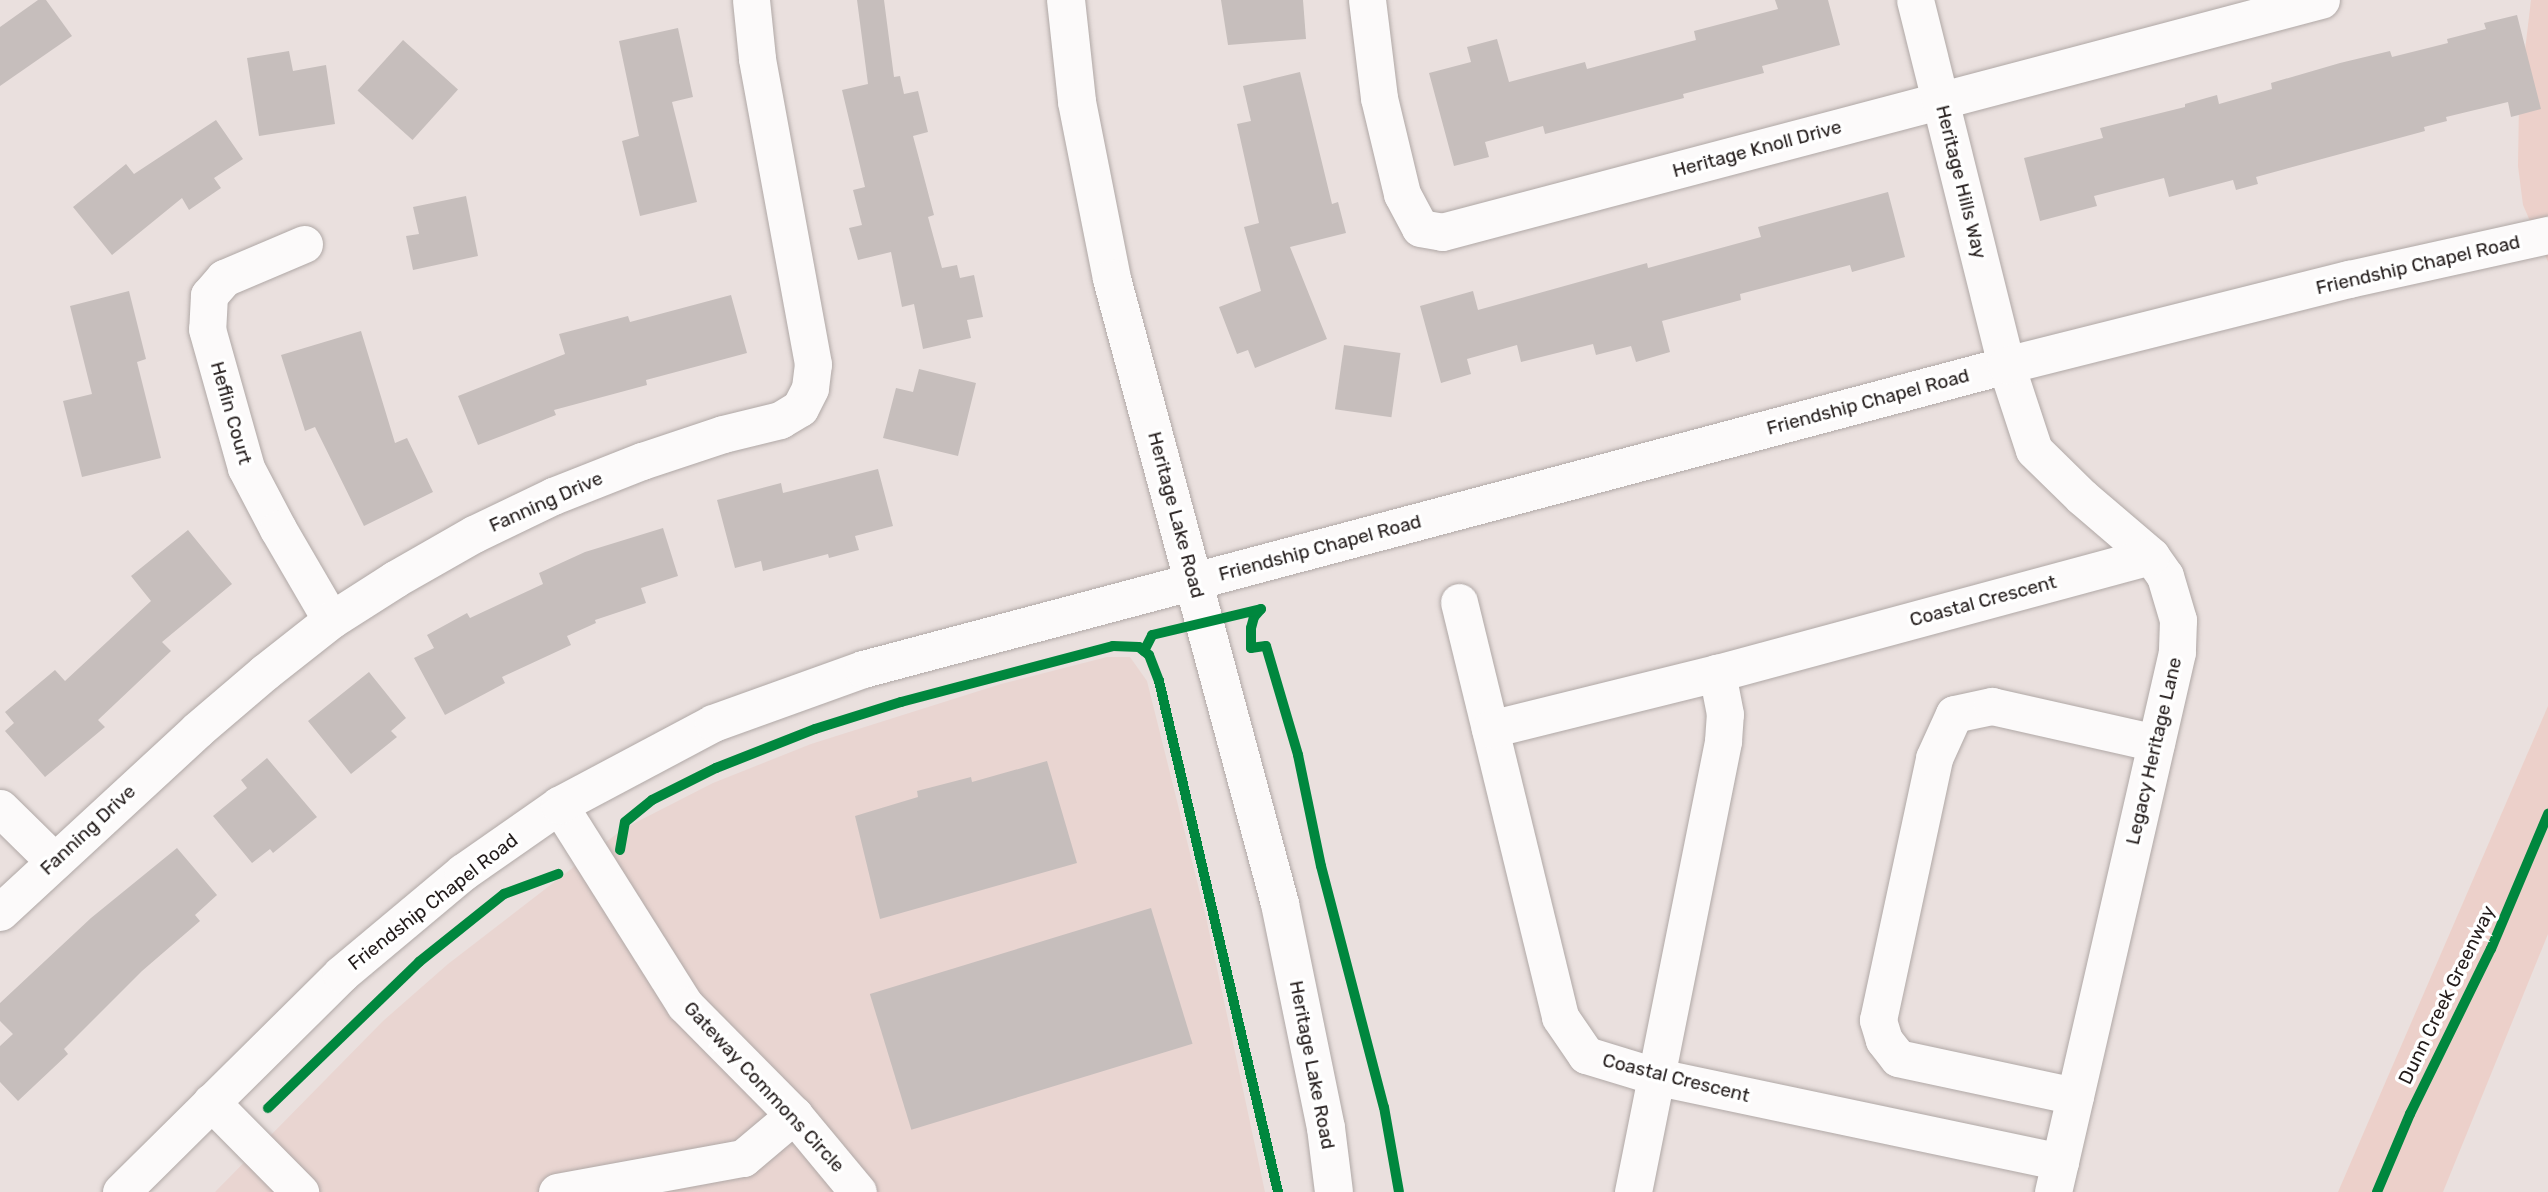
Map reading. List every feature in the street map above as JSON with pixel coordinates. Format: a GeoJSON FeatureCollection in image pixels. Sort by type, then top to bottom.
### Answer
{"type":"FeatureCollection","features":[{"type":"Feature","properties":{"kind":"main road","name":"Heritage Lake Road"},"geometry":{"type":"LineString","coordinates":[[1066,0],[1077,102],[1112,279],[1280,904],[1326,1128],[1334,1192]]}},
{"type":"Feature","properties":{"kind":"street","name":"Fanning Drive"},"geometry":{"type":"LineString","coordinates":[[0,912],[197,730],[331,620],[474,534],[553,496],[642,461],[723,434],[779,420],[800,408],[810,388],[813,365],[757,58],[751,0]]}},
{"type":"Feature","properties":{"kind":"street","name":"Heritage Knoll Drive"},"geometry":{"type":"LineString","coordinates":[[1367,0],[1379,97],[1402,194],[1420,228],[1442,232],[2321,0]]}},
{"type":"Feature","properties":{"kind":"street","name":"Heritage Hills Way"},"geometry":{"type":"LineString","coordinates":[[1915,0],[2006,365]]}},
{"type":"Feature","properties":{"kind":"street","name":"Friendship Chapel Road"},"geometry":{"type":"LineString","coordinates":[[121,1192],[341,974],[463,872],[559,805],[713,723],[863,669],[2006,365],[2349,279],[2548,235]]}},
{"type":"Feature","properties":{"kind":"street","name":"Heflin Court"},"geometry":{"type":"LineString","coordinates":[[304,243],[224,278],[209,295],[207,329],[247,468],[278,529],[331,620]]}},
{"type":"Feature","properties":{"kind":"street","name":"Legacy Heritage Lane"},"geometry":{"type":"LineString","coordinates":[[2006,365],[2034,450],[2082,497],[2151,556],[2165,576],[2178,620],[2177,652],[2056,1177]]}},
{"type":"Feature","properties":{"kind":"street","name":"Coastal Crescent"},"geometry":{"type":"LineString","coordinates":[[1490,729],[1717,673],[2151,556]]}},
{"type":"Feature","properties":{"kind":"street","name":"Coastal Crescent"},"geometry":{"type":"LineString","coordinates":[[1459,602],[1560,1017],[1586,1055],[1658,1077],[2056,1177]]}},
{"type":"Feature","properties":{"kind":"street"},"geometry":{"type":"LineString","coordinates":[[1633,1192],[1723,741],[1725,714],[1717,673]]}},
{"type":"Feature","properties":{"kind":"street"},"geometry":{"type":"LineString","coordinates":[[2075,1096],[1898,1058],[1884,1040],[1878,1020],[1934,758],[1954,715],[1992,706],[2156,743]]}},
{"type":"Feature","properties":{"kind":"street","name":"Gateway Commons Circle"},"geometry":{"type":"LineString","coordinates":[[559,805],[685,1005],[794,1115],[852,1181],[858,1192]]}},
{"type":"Feature","properties":{"kind":"street"},"geometry":{"type":"LineString","coordinates":[[0,808],[54,861]]}},
{"type":"Feature","properties":{"kind":"street"},"geometry":{"type":"LineString","coordinates":[[211,1102],[292,1188]]}},
{"type":"Feature","properties":{"kind":"street"},"geometry":{"type":"LineString","coordinates":[[565,1191],[743,1158],[794,1115]]}},
{"type":"Feature","properties":{"kind":"shaded area"},"geometry":{"type":"Polygon","coordinates":[[[2531,0],[2548,0],[2548,262],[2523,205],[2518,166],[2519,101],[2531,0]]]}},
{"type":"Feature","properties":{"kind":"shaded area"},"geometry":{"type":"Polygon","coordinates":[[[1107,657],[1130,657],[1147,681],[1206,917],[1265,1192],[215,1192],[383,1021],[448,964],[623,829],[713,783],[811,744],[1001,684],[1107,657]]]}},
{"type":"Feature","properties":{"kind":"shaded area"},"geometry":{"type":"Polygon","coordinates":[[[2548,706],[2548,934],[2443,1192],[2338,1192],[2548,706]]]}},
{"type":"Feature","properties":{"kind":"building"},"geometry":{"type":"Polygon","coordinates":[[[38,0],[46,0],[72,36],[0,86],[0,27],[38,0]]]}},
{"type":"Feature","properties":{"kind":"building"},"geometry":{"type":"Polygon","coordinates":[[[857,0],[884,0],[894,77],[900,76],[904,94],[918,91],[928,132],[913,136],[934,215],[928,217],[942,268],[957,265],[960,278],[974,275],[983,317],[967,320],[971,338],[923,349],[914,304],[902,307],[891,252],[858,260],[849,228],[862,225],[853,190],[865,187],[842,90],[868,84],[857,0]]]}},
{"type":"Feature","properties":{"kind":"building"},"geometry":{"type":"Polygon","coordinates":[[[1221,0],[1303,0],[1306,39],[1228,45],[1221,0]]]}},
{"type":"Feature","properties":{"kind":"building"},"geometry":{"type":"Polygon","coordinates":[[[1775,0],[1828,0],[1840,45],[1762,66],[1764,73],[1683,94],[1684,98],[1545,134],[1543,126],[1485,142],[1489,157],[1454,166],[1429,73],[1471,62],[1467,47],[1497,39],[1509,82],[1585,62],[1587,69],[1696,40],[1694,31],[1778,9],[1775,0]]]}},
{"type":"Feature","properties":{"kind":"building"},"geometry":{"type":"Polygon","coordinates":[[[2517,15],[2541,109],[2511,117],[2508,102],[2446,117],[2447,121],[2424,127],[2425,131],[2256,177],[2258,184],[2236,190],[2233,180],[2169,197],[2164,178],[2094,196],[2097,206],[2040,221],[2024,158],[2103,138],[2100,128],[2185,107],[2185,104],[2217,95],[2219,104],[2272,89],[2271,83],[2340,63],[2390,51],[2392,57],[2448,43],[2447,39],[2486,29],[2484,23],[2517,15]]]}},
{"type":"Feature","properties":{"kind":"building"},"geometry":{"type":"Polygon","coordinates":[[[678,28],[693,97],[672,102],[697,202],[640,216],[622,141],[639,136],[619,41],[678,28]]]}},
{"type":"Feature","properties":{"kind":"building"},"geometry":{"type":"Polygon","coordinates":[[[403,40],[458,90],[412,140],[357,91],[403,40]]]}},
{"type":"Feature","properties":{"kind":"building"},"geometry":{"type":"Polygon","coordinates":[[[289,51],[293,71],[326,65],[335,124],[259,136],[247,58],[289,51]]]}},
{"type":"Feature","properties":{"kind":"building"},"geometry":{"type":"Polygon","coordinates":[[[1300,72],[1332,204],[1338,202],[1346,233],[1290,247],[1327,339],[1255,368],[1248,350],[1237,354],[1219,307],[1261,291],[1244,227],[1259,223],[1237,124],[1251,121],[1243,86],[1300,72]]]}},
{"type":"Feature","properties":{"kind":"building"},"geometry":{"type":"Polygon","coordinates":[[[216,120],[243,159],[214,178],[221,188],[189,210],[182,198],[112,255],[73,207],[126,164],[134,174],[216,120]]]}},
{"type":"Feature","properties":{"kind":"building"},"geometry":{"type":"Polygon","coordinates":[[[1888,192],[1905,257],[1852,272],[1850,265],[1740,294],[1741,300],[1662,321],[1670,352],[1636,362],[1631,346],[1596,355],[1593,344],[1521,362],[1517,345],[1467,359],[1471,374],[1441,383],[1420,306],[1473,291],[1478,310],[1647,263],[1648,268],[1761,237],[1758,227],[1888,192]]]}},
{"type":"Feature","properties":{"kind":"building"},"geometry":{"type":"Polygon","coordinates":[[[466,196],[478,256],[413,270],[406,236],[419,234],[413,207],[466,196]]]}},
{"type":"Feature","properties":{"kind":"building"},"geometry":{"type":"Polygon","coordinates":[[[129,291],[146,359],[137,362],[161,458],[82,477],[63,401],[92,394],[70,306],[129,291]]]}},
{"type":"Feature","properties":{"kind":"building"},"geometry":{"type":"Polygon","coordinates":[[[731,295],[747,353],[646,380],[647,385],[554,410],[556,415],[478,445],[458,396],[565,354],[559,334],[628,316],[630,322],[731,295]]]}},
{"type":"Feature","properties":{"kind":"building"},"geometry":{"type":"Polygon","coordinates":[[[361,331],[395,443],[407,438],[433,492],[364,526],[315,427],[305,431],[281,355],[361,331]]]}},
{"type":"Feature","properties":{"kind":"building"},"geometry":{"type":"Polygon","coordinates":[[[1344,345],[1400,353],[1391,417],[1335,409],[1344,345]]]}},
{"type":"Feature","properties":{"kind":"building"},"geometry":{"type":"Polygon","coordinates":[[[919,369],[976,383],[958,456],[883,438],[896,388],[913,392],[919,369]]]}},
{"type":"Feature","properties":{"kind":"building"},"geometry":{"type":"Polygon","coordinates":[[[878,469],[893,526],[855,536],[859,550],[829,558],[828,554],[763,571],[761,561],[735,568],[717,500],[781,483],[783,493],[878,469]]]}},
{"type":"Feature","properties":{"kind":"building"},"geometry":{"type":"Polygon","coordinates":[[[663,528],[678,576],[641,588],[646,603],[595,620],[596,623],[567,636],[571,645],[502,677],[505,683],[445,715],[414,658],[434,648],[427,635],[467,613],[470,618],[543,584],[539,573],[585,552],[663,528]]]}},
{"type":"Feature","properties":{"kind":"building"},"geometry":{"type":"Polygon","coordinates":[[[188,530],[232,584],[162,642],[171,651],[98,720],[105,727],[45,777],[5,731],[14,723],[5,712],[55,670],[65,681],[151,601],[131,576],[188,530]]]}},
{"type":"Feature","properties":{"kind":"building"},"geometry":{"type":"Polygon","coordinates":[[[369,672],[406,718],[391,731],[397,737],[351,774],[308,721],[369,672]]]}},
{"type":"Feature","properties":{"kind":"building"},"geometry":{"type":"Polygon","coordinates":[[[267,758],[317,817],[273,853],[270,849],[252,863],[213,816],[247,788],[241,780],[267,758]]]}},
{"type":"Feature","properties":{"kind":"building"},"geometry":{"type":"Polygon","coordinates":[[[1047,761],[1077,863],[880,919],[855,816],[918,797],[917,791],[971,777],[972,782],[1047,761]]]}},
{"type":"Feature","properties":{"kind":"building"},"geometry":{"type":"Polygon","coordinates":[[[177,848],[217,895],[195,915],[200,921],[142,971],[64,1049],[68,1054],[18,1101],[0,1082],[0,1046],[13,1034],[0,1021],[0,1003],[91,918],[177,848]]]}},
{"type":"Feature","properties":{"kind":"building"},"geometry":{"type":"Polygon","coordinates":[[[1151,908],[1193,1044],[911,1130],[870,994],[1151,908]]]}},
{"type":"Feature","properties":{"kind":"cycle path"},"geometry":{"type":"LineString","coordinates":[[1261,609],[1254,617],[1251,628],[1251,648],[1266,646],[1298,755],[1321,866],[1384,1107],[1399,1192]]}},
{"type":"Feature","properties":{"kind":"cycle path"},"geometry":{"type":"LineString","coordinates":[[1144,651],[1152,635],[1261,609]]}},
{"type":"Feature","properties":{"kind":"cycle path"},"geometry":{"type":"LineString","coordinates":[[620,850],[625,822],[652,800],[716,768],[815,729],[901,702],[1113,646],[1139,647],[1149,655],[1159,681],[1278,1192]]}},
{"type":"Feature","properties":{"kind":"cycle path","name":"Dunn Creek Greenway"},"geometry":{"type":"LineString","coordinates":[[2377,1192],[2410,1114],[2491,949],[2548,814]]}},
{"type":"Feature","properties":{"kind":"cycle path"},"geometry":{"type":"LineString","coordinates":[[268,1108],[419,962],[504,894],[558,874]]}}]}
